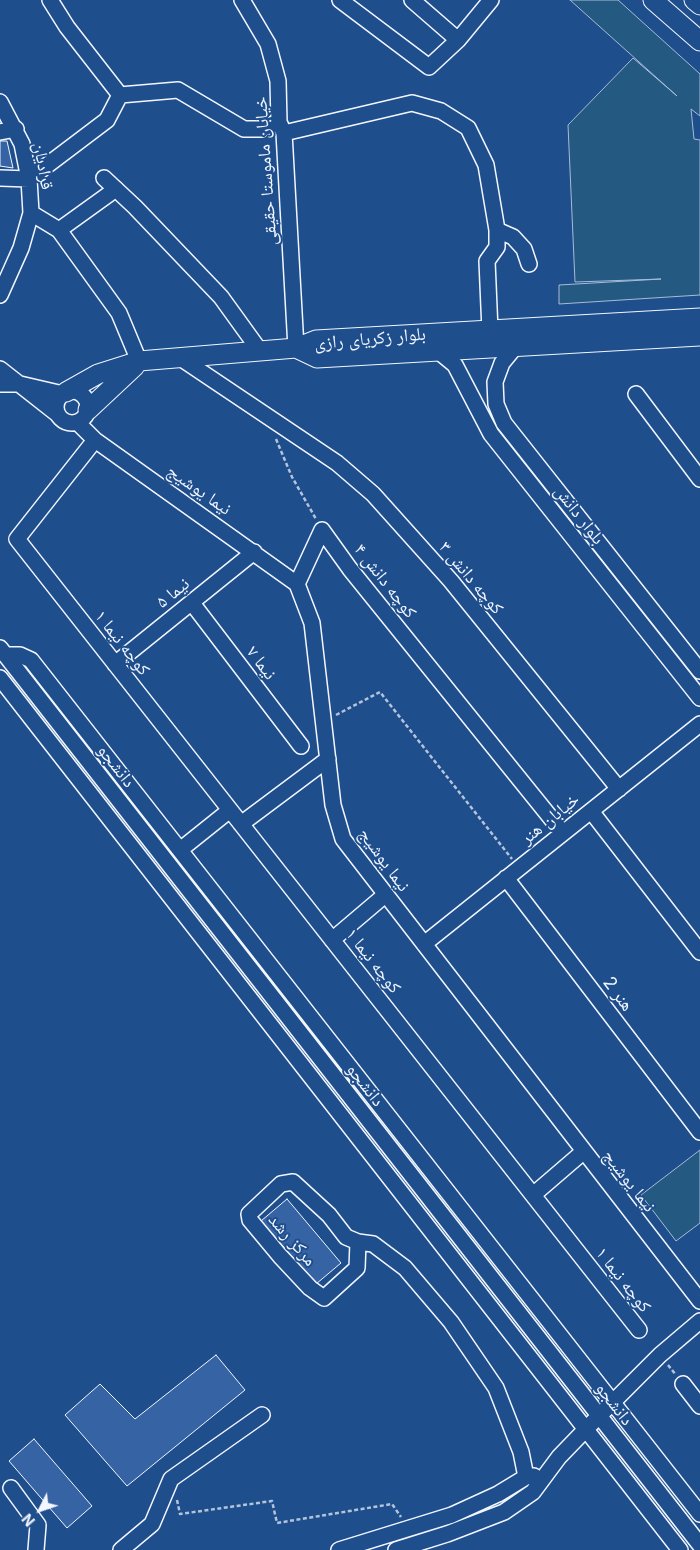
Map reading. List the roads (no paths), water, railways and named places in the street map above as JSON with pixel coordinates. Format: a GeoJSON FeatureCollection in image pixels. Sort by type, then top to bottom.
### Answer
{"type":"FeatureCollection","features":[{"type":"Feature","properties":{"kind":"main road"},"geometry":{"type":"LineString","coordinates":[[653,0],[700,41]]}},
{"type":"Feature","properties":{"kind":"main road"},"geometry":{"type":"LineString","coordinates":[[694,0],[700,5]]}},
{"type":"Feature","properties":{"kind":"main road","name":"بلوار زکریای رازی"},"geometry":{"type":"LineString","coordinates":[[296,348],[316,340],[700,318]]}},
{"type":"Feature","properties":{"kind":"main road","name":"بلوار زکریای رازی"},"geometry":{"type":"LineString","coordinates":[[296,348],[317,358],[700,336]]}},
{"type":"Feature","properties":{"kind":"main road"},"geometry":{"type":"LineString","coordinates":[[64,393],[98,374],[140,361],[296,348]]}},
{"type":"Feature","properties":{"kind":"main road"},"geometry":{"type":"LineString","coordinates":[[83,416],[140,361]]}},
{"type":"Feature","properties":{"kind":"street"},"geometry":{"type":"LineString","coordinates":[[50,0],[67,27],[120,94]]}},
{"type":"Feature","properties":{"kind":"street","name":"خیابان ماموستا حقیقی"},"geometry":{"type":"LineString","coordinates":[[242,0],[268,44],[278,81],[296,348]]}},
{"type":"Feature","properties":{"kind":"street"},"geometry":{"type":"LineString","coordinates":[[340,0],[428,68],[458,40],[491,0]]}},
{"type":"Feature","properties":{"kind":"street"},"geometry":{"type":"LineString","coordinates":[[412,0],[458,40]]}},
{"type":"Feature","properties":{"kind":"street"},"geometry":{"type":"LineString","coordinates":[[120,94],[178,90],[244,130],[282,128],[412,103],[441,111],[468,128],[486,165],[497,230],[497,247],[488,261],[490,330]]}},
{"type":"Feature","properties":{"kind":"street"},"geometry":{"type":"LineString","coordinates":[[0,178],[29,179],[107,120],[120,94]]}},
{"type":"Feature","properties":{"kind":"street","name":"قرادیان"},"geometry":{"type":"LineString","coordinates":[[0,102],[16,129],[22,144],[29,179],[31,213],[21,248],[0,296]]}},
{"type":"Feature","properties":{"kind":"street"},"geometry":{"type":"LineString","coordinates":[[0,132],[16,129]]}},
{"type":"Feature","properties":{"kind":"street"},"geometry":{"type":"LineString","coordinates":[[104,178],[221,296],[260,351]]}},
{"type":"Feature","properties":{"kind":"street"},"geometry":{"type":"LineString","coordinates":[[58,230],[116,189]]}},
{"type":"Feature","properties":{"kind":"street"},"geometry":{"type":"LineString","coordinates":[[31,213],[58,230],[119,313],[140,361]]}},
{"type":"Feature","properties":{"kind":"street"},"geometry":{"type":"LineString","coordinates":[[497,230],[513,237],[524,249],[529,264]]}},
{"type":"Feature","properties":{"kind":"street","name":"بلوار دانش"},"geometry":{"type":"LineString","coordinates":[[516,346],[502,363],[495,382],[496,404],[504,423],[700,671]]}},
{"type":"Feature","properties":{"kind":"street","name":"بلوار دانش"},"geometry":{"type":"LineString","coordinates":[[438,351],[455,365],[491,434],[700,698]]}},
{"type":"Feature","properties":{"kind":"street","name":"کوچه دانش ۳"},"geometry":{"type":"LineString","coordinates":[[182,359],[268,419],[337,463],[372,494],[451,581],[619,789]]}},
{"type":"Feature","properties":{"kind":"street"},"geometry":{"type":"LineString","coordinates":[[0,368],[20,384],[56,413],[62,420],[69,424],[83,416],[87,402],[82,394],[74,391],[64,393],[20,384],[0,384]]}},
{"type":"Feature","properties":{"kind":"street"},"geometry":{"type":"LineString","coordinates":[[56,413],[55,405],[64,393]]}},
{"type":"Feature","properties":{"kind":"street"},"geometry":{"type":"LineString","coordinates":[[636,394],[700,479]]}},
{"type":"Feature","properties":{"kind":"street","name":"نیما یوشیج"},"geometry":{"type":"LineString","coordinates":[[83,416],[95,440],[297,584],[312,623],[333,806],[343,839],[700,1301]]}},
{"type":"Feature","properties":{"kind":"street"},"geometry":{"type":"LineString","coordinates":[[491,434],[504,423]]}},
{"type":"Feature","properties":{"kind":"street","name":"کوچه نیما ۱"},"geometry":{"type":"LineString","coordinates":[[95,440],[17,539],[638,1330]]}},
{"type":"Feature","properties":{"kind":"street","name":"کوچه دانش ۴"},"geometry":{"type":"LineString","coordinates":[[297,584],[322,530],[357,577],[563,833]]}},
{"type":"Feature","properties":{"kind":"street","name":"نیما ۵"},"geometry":{"type":"LineString","coordinates":[[115,664],[254,552]]}},
{"type":"Feature","properties":{"kind":"street","name":"نیما ۷"},"geometry":{"type":"LineString","coordinates":[[192,603],[301,746]]}},
{"type":"Feature","properties":{"kind":"street"},"geometry":{"type":"LineString","coordinates":[[2,651],[31,660],[700,1514]]}},
{"type":"Feature","properties":{"kind":"street","name":"دانشجو"},"geometry":{"type":"LineString","coordinates":[[2,651],[700,1545]]}},
{"type":"Feature","properties":{"kind":"street","name":"دانشجو"},"geometry":{"type":"LineString","coordinates":[[0,678],[680,1550]]}},
{"type":"Feature","properties":{"kind":"street","name":"خیابان هنر"},"geometry":{"type":"LineString","coordinates":[[424,944],[700,724]]}},
{"type":"Feature","properties":{"kind":"street"},"geometry":{"type":"LineString","coordinates":[[241,824],[328,759]]}},
{"type":"Feature","properties":{"kind":"street"},"geometry":{"type":"LineString","coordinates":[[180,850],[230,810]]}},
{"type":"Feature","properties":{"kind":"street"},"geometry":{"type":"LineString","coordinates":[[591,811],[700,952]]}},
{"type":"Feature","properties":{"kind":"street","name":"هنر 2"},"geometry":{"type":"LineString","coordinates":[[506,878],[700,1132]]}},
{"type":"Feature","properties":{"kind":"street"},"geometry":{"type":"LineString","coordinates":[[332,940],[385,895]]}},
{"type":"Feature","properties":{"kind":"street"},"geometry":{"type":"LineString","coordinates":[[533,1195],[583,1152]]}},
{"type":"Feature","properties":{"kind":"street","name":"مرکز رشد"},"geometry":{"type":"LineString","coordinates":[[358,1242],[357,1268],[324,1298],[310,1288],[280,1256],[250,1220],[249,1214],[281,1184],[293,1182],[328,1215],[346,1237],[358,1242],[373,1244],[405,1268],[451,1322],[484,1368],[506,1409],[521,1452],[526,1477]]}},
{"type":"Feature","properties":{"kind":"street"},"geometry":{"type":"LineString","coordinates":[[396,1550],[447,1534],[504,1512],[532,1492],[586,1429],[660,1355],[700,1321]]}},
{"type":"Feature","properties":{"kind":"street"},"geometry":{"type":"LineString","coordinates":[[683,1384],[700,1406]]}},
{"type":"Feature","properties":{"kind":"street"},"geometry":{"type":"LineString","coordinates":[[121,1550],[152,1524],[171,1479],[262,1415]]}},
{"type":"Feature","properties":{"kind":"street"},"geometry":{"type":"LineString","coordinates":[[339,1550],[452,1515],[498,1494],[526,1477],[548,1472]]}},
{"type":"Feature","properties":{"kind":"street"},"geometry":{"type":"LineString","coordinates":[[11,1488],[38,1525],[36,1550]]}}]}
